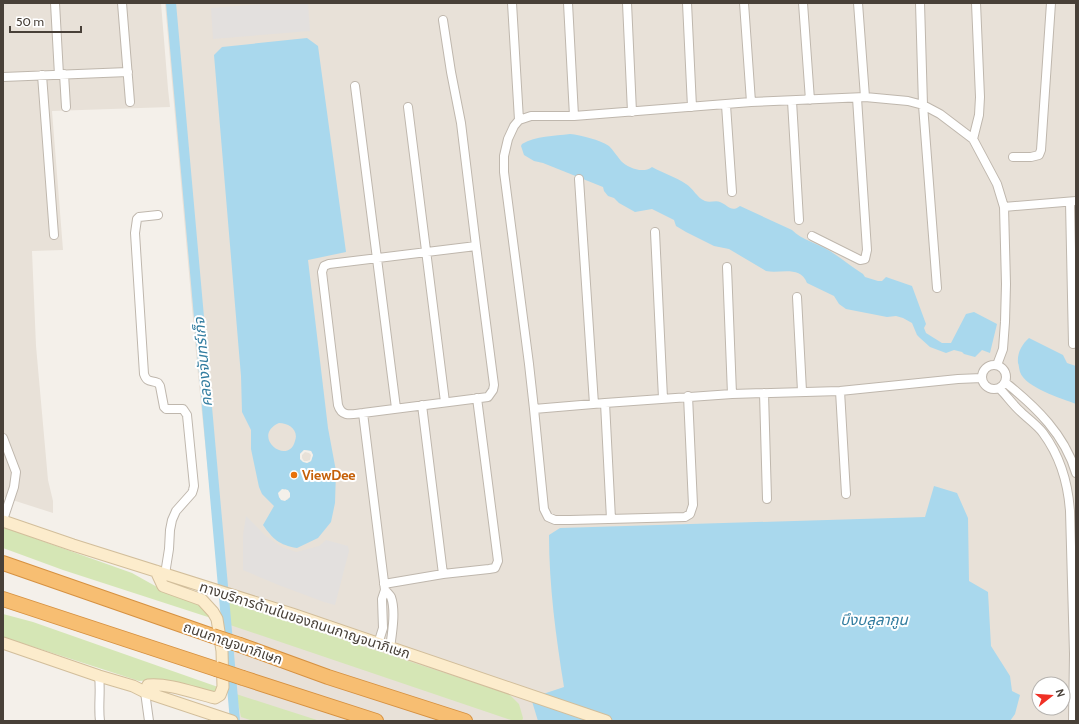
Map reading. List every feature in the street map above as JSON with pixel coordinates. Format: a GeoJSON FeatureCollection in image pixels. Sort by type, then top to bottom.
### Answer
{"type":"FeatureCollection","features":[{"type":"Feature","properties":{"kind":"highway","name":"ถนนกาญจนาภิเษก"},"geometry":{"type":"LineString","coordinates":[[3,563],[328,677],[465,721]]}},
{"type":"Feature","properties":{"kind":"highway","name":"ถนนกาญจนาภิเษก"},"geometry":{"type":"LineString","coordinates":[[3,599],[376,721]]}},
{"type":"Feature","properties":{"kind":"main road","name":"ทางบริการด้านในของถนนกาญจนาภิเษก"},"geometry":{"type":"LineString","coordinates":[[3,520],[204,587],[292,614],[606,721]]}},
{"type":"Feature","properties":{"kind":"main road"},"geometry":{"type":"LineString","coordinates":[[145,692],[148,684],[154,684],[215,698],[220,695],[223,687],[222,651],[217,620],[213,612],[202,600],[163,586],[161,573]]}},
{"type":"Feature","properties":{"kind":"main road"},"geometry":{"type":"LineString","coordinates":[[3,643],[133,686],[145,692],[232,721]]}},
{"type":"Feature","properties":{"kind":"street"},"geometry":{"type":"LineString","coordinates":[[55,3],[61,74],[66,107]]}},
{"type":"Feature","properties":{"kind":"street"},"geometry":{"type":"LineString","coordinates":[[122,3],[130,102]]}},
{"type":"Feature","properties":{"kind":"street"},"geometry":{"type":"LineString","coordinates":[[512,3],[519,120]]}},
{"type":"Feature","properties":{"kind":"street"},"geometry":{"type":"LineString","coordinates":[[568,3],[574,116]]}},
{"type":"Feature","properties":{"kind":"street"},"geometry":{"type":"LineString","coordinates":[[627,3],[632,112]]}},
{"type":"Feature","properties":{"kind":"street"},"geometry":{"type":"LineString","coordinates":[[687,3],[692,107]]}},
{"type":"Feature","properties":{"kind":"street"},"geometry":{"type":"LineString","coordinates":[[744,3],[751,102]]}},
{"type":"Feature","properties":{"kind":"street"},"geometry":{"type":"LineString","coordinates":[[803,3],[810,100]]}},
{"type":"Feature","properties":{"kind":"street"},"geometry":{"type":"LineString","coordinates":[[812,236],[860,260],[866,259],[867,250],[858,3]]}},
{"type":"Feature","properties":{"kind":"street"},"geometry":{"type":"LineString","coordinates":[[920,3],[923,105],[937,288]]}},
{"type":"Feature","properties":{"kind":"street"},"geometry":{"type":"LineString","coordinates":[[973,139],[979,115],[980,97],[976,3]]}},
{"type":"Feature","properties":{"kind":"street"},"geometry":{"type":"LineString","coordinates":[[1013,157],[1031,157],[1039,155],[1041,150],[1051,3]]}},
{"type":"Feature","properties":{"kind":"street"},"geometry":{"type":"LineString","coordinates":[[443,20],[461,123],[494,385],[493,390],[488,397],[363,413],[342,413],[339,410],[338,405],[322,272],[324,266],[329,264],[476,246]]}},
{"type":"Feature","properties":{"kind":"street"},"geometry":{"type":"LineString","coordinates":[[3,77],[128,72]]}},
{"type":"Feature","properties":{"kind":"street"},"geometry":{"type":"LineString","coordinates":[[42,75],[54,235]]}},
{"type":"Feature","properties":{"kind":"street"},"geometry":{"type":"LineString","coordinates":[[355,86],[396,408]]}},
{"type":"Feature","properties":{"kind":"street"},"geometry":{"type":"LineString","coordinates":[[688,396],[692,505],[690,514],[685,517],[674,518],[555,520],[548,517],[544,509],[530,364],[504,172],[504,156],[508,139],[514,126],[519,120],[531,116],[574,116],[792,100],[861,98],[908,101],[923,105],[940,114],[973,139],[997,184],[1004,207],[1006,284],[1003,349],[997,365]]}},
{"type":"Feature","properties":{"kind":"street"},"geometry":{"type":"LineString","coordinates":[[792,100],[799,220]]}},
{"type":"Feature","properties":{"kind":"street"},"geometry":{"type":"LineString","coordinates":[[726,105],[732,192]]}},
{"type":"Feature","properties":{"kind":"street"},"geometry":{"type":"LineString","coordinates":[[408,107],[445,402]]}},
{"type":"Feature","properties":{"kind":"street"},"geometry":{"type":"LineString","coordinates":[[579,179],[594,404]]}},
{"type":"Feature","properties":{"kind":"street"},"geometry":{"type":"LineString","coordinates":[[1004,207],[1073,201],[1073,344]]}},
{"type":"Feature","properties":{"kind":"street"},"geometry":{"type":"LineString","coordinates":[[158,215],[139,217],[137,219],[135,233],[144,374],[146,379],[158,383],[160,386],[164,407],[166,409],[183,409],[186,412],[194,486],[194,490],[176,511],[172,520],[169,549],[161,573]]}},
{"type":"Feature","properties":{"kind":"street"},"geometry":{"type":"LineString","coordinates":[[655,232],[662,398]]}},
{"type":"Feature","properties":{"kind":"street"},"geometry":{"type":"LineString","coordinates":[[727,267],[732,394]]}},
{"type":"Feature","properties":{"kind":"street"},"geometry":{"type":"LineString","coordinates":[[797,297],[802,391]]}},
{"type":"Feature","properties":{"kind":"street"},"geometry":{"type":"LineString","coordinates":[[993,365],[1002,367],[1007,374],[1007,379],[1003,386],[995,390],[986,387],[982,378],[982,373],[985,369],[988,366],[993,365]]}},
{"type":"Feature","properties":{"kind":"street"},"geometry":{"type":"LineString","coordinates":[[534,409],[688,396],[802,391],[840,391],[982,378]]}},
{"type":"Feature","properties":{"kind":"street"},"geometry":{"type":"LineString","coordinates":[[1003,386],[1029,404],[1055,430],[1066,447],[1076,473]]}},
{"type":"Feature","properties":{"kind":"street"},"geometry":{"type":"LineString","coordinates":[[1003,386],[1019,410],[1042,432],[1056,454],[1066,481],[1070,511],[1074,654],[1073,721]]}},
{"type":"Feature","properties":{"kind":"street"},"geometry":{"type":"LineString","coordinates":[[840,391],[846,494]]}},
{"type":"Feature","properties":{"kind":"street"},"geometry":{"type":"LineString","coordinates":[[764,393],[767,499]]}},
{"type":"Feature","properties":{"kind":"street"},"geometry":{"type":"LineString","coordinates":[[385,587],[443,574],[495,568],[498,561],[477,398]]}},
{"type":"Feature","properties":{"kind":"street"},"geometry":{"type":"LineString","coordinates":[[605,403],[611,519]]}},
{"type":"Feature","properties":{"kind":"street"},"geometry":{"type":"LineString","coordinates":[[422,405],[443,574]]}},
{"type":"Feature","properties":{"kind":"street"},"geometry":{"type":"LineString","coordinates":[[363,413],[385,587],[382,599],[383,628],[378,644]]}},
{"type":"Feature","properties":{"kind":"street"},"geometry":{"type":"LineString","coordinates":[[3,438],[16,472],[14,487],[3,520]]}},
{"type":"Feature","properties":{"kind":"street"},"geometry":{"type":"LineString","coordinates":[[385,587],[391,596],[393,622],[390,648]]}},
{"type":"Feature","properties":{"kind":"street"},"geometry":{"type":"LineString","coordinates":[[99,676],[100,721]]}},
{"type":"Feature","properties":{"kind":"street"},"geometry":{"type":"LineString","coordinates":[[145,692],[149,721]]}},
{"type":"Feature","properties":{"kind":"shaded area"},"geometry":{"type":"Polygon","coordinates":[[[3,3],[161,3],[170,107],[52,111],[63,250],[32,251],[36,346],[48,480],[53,501],[53,513],[3,497],[3,3]]]}},
{"type":"Feature","properties":{"kind":"shaded area"},"geometry":{"type":"Polygon","coordinates":[[[165,3],[1076,3],[1076,721],[234,721],[198,375],[165,3]]]}},
{"type":"Feature","properties":{"kind":"shaded area"},"geometry":{"type":"Polygon","coordinates":[[[276,3],[308,3],[310,31],[213,39],[211,8],[276,3]]]}},
{"type":"Feature","properties":{"kind":"shaded area"},"geometry":{"type":"Polygon","coordinates":[[[246,516],[266,536],[282,547],[296,552],[319,546],[326,540],[348,546],[349,551],[335,605],[276,584],[243,570],[243,535],[246,516]]]}},
{"type":"Feature","properties":{"kind":"green space"},"geometry":{"type":"Polygon","coordinates":[[[3,527],[132,573],[166,592],[202,605],[211,618],[63,570],[3,548],[3,527]]]}},
{"type":"Feature","properties":{"kind":"green space"},"geometry":{"type":"Polygon","coordinates":[[[228,602],[509,694],[519,704],[523,718],[522,721],[514,721],[230,625],[228,602]]]}},
{"type":"Feature","properties":{"kind":"green space"},"geometry":{"type":"Polygon","coordinates":[[[3,614],[33,622],[218,687],[213,695],[152,680],[139,681],[3,637],[3,614]]]}},
{"type":"Feature","properties":{"kind":"green space"},"geometry":{"type":"Polygon","coordinates":[[[236,694],[320,721],[253,721],[241,717],[236,694]]]}},
{"type":"Feature","properties":{"kind":"water"},"geometry":{"type":"Polygon","coordinates":[[[307,38],[318,46],[346,252],[308,260],[328,428],[336,471],[335,503],[331,522],[318,538],[297,548],[277,541],[263,525],[274,506],[262,494],[259,487],[251,449],[251,430],[242,412],[241,376],[214,55],[222,47],[307,38]],[[279,423],[271,429],[268,435],[269,441],[274,447],[285,451],[291,448],[295,441],[296,434],[290,426],[279,423]],[[304,450],[300,454],[300,459],[307,463],[311,461],[313,455],[311,451],[304,450]],[[286,489],[279,493],[279,497],[287,500],[290,497],[286,489]]]}},
{"type":"Feature","properties":{"kind":"water"},"geometry":{"type":"Polygon","coordinates":[[[570,134],[590,138],[609,146],[621,161],[632,168],[644,170],[652,167],[678,179],[705,201],[718,201],[732,209],[740,206],[792,230],[800,236],[830,251],[863,274],[865,277],[882,281],[886,277],[912,286],[926,324],[924,328],[926,333],[942,343],[951,343],[966,314],[974,312],[997,324],[990,353],[982,350],[975,357],[954,350],[946,353],[930,347],[917,335],[912,323],[903,318],[896,316],[887,317],[846,309],[839,304],[834,296],[807,283],[804,277],[800,274],[789,271],[766,271],[729,249],[714,246],[686,232],[676,226],[674,220],[652,209],[635,212],[619,203],[614,198],[608,196],[603,187],[543,163],[534,161],[524,155],[521,146],[527,141],[570,134]]]}},
{"type":"Feature","properties":{"kind":"water"},"geometry":{"type":"Polygon","coordinates":[[[1029,338],[1063,355],[1067,363],[1076,366],[1076,404],[1036,388],[1024,378],[1020,371],[1018,356],[1022,346],[1029,338]]]}},
{"type":"Feature","properties":{"kind":"water","name":"บึงบลูลากูน"},"geometry":{"type":"Polygon","coordinates":[[[934,486],[957,493],[968,518],[969,581],[988,592],[991,646],[1010,676],[1012,691],[1020,695],[1015,714],[1010,721],[538,721],[531,698],[564,687],[558,649],[549,554],[549,535],[560,528],[925,517],[934,486]]]}},
{"type":"Feature","properties":{"kind":"pier"},"geometry":{"type":"Polygon","coordinates":[[[304,450],[311,451],[313,455],[311,461],[307,463],[303,462],[300,459],[300,454],[304,450]],[[305,452],[302,455],[304,461],[310,460],[311,455],[305,452]]]}},
{"type":"Feature","properties":{"kind":"pier"},"geometry":{"type":"Polygon","coordinates":[[[282,489],[288,490],[290,493],[290,497],[285,501],[281,500],[278,493],[282,489]]]}},
{"type":"Feature","properties":{"kind":"waterway","name":"คลองจันทร์เก็จ"},"geometry":{"type":"LineString","coordinates":[[171,3],[235,721]]}},
{"type":"Feature","properties":{"kind":"place","name":"ViewDee"},"geometry":{"type":"Point","coordinates":[294,475]}}]}
